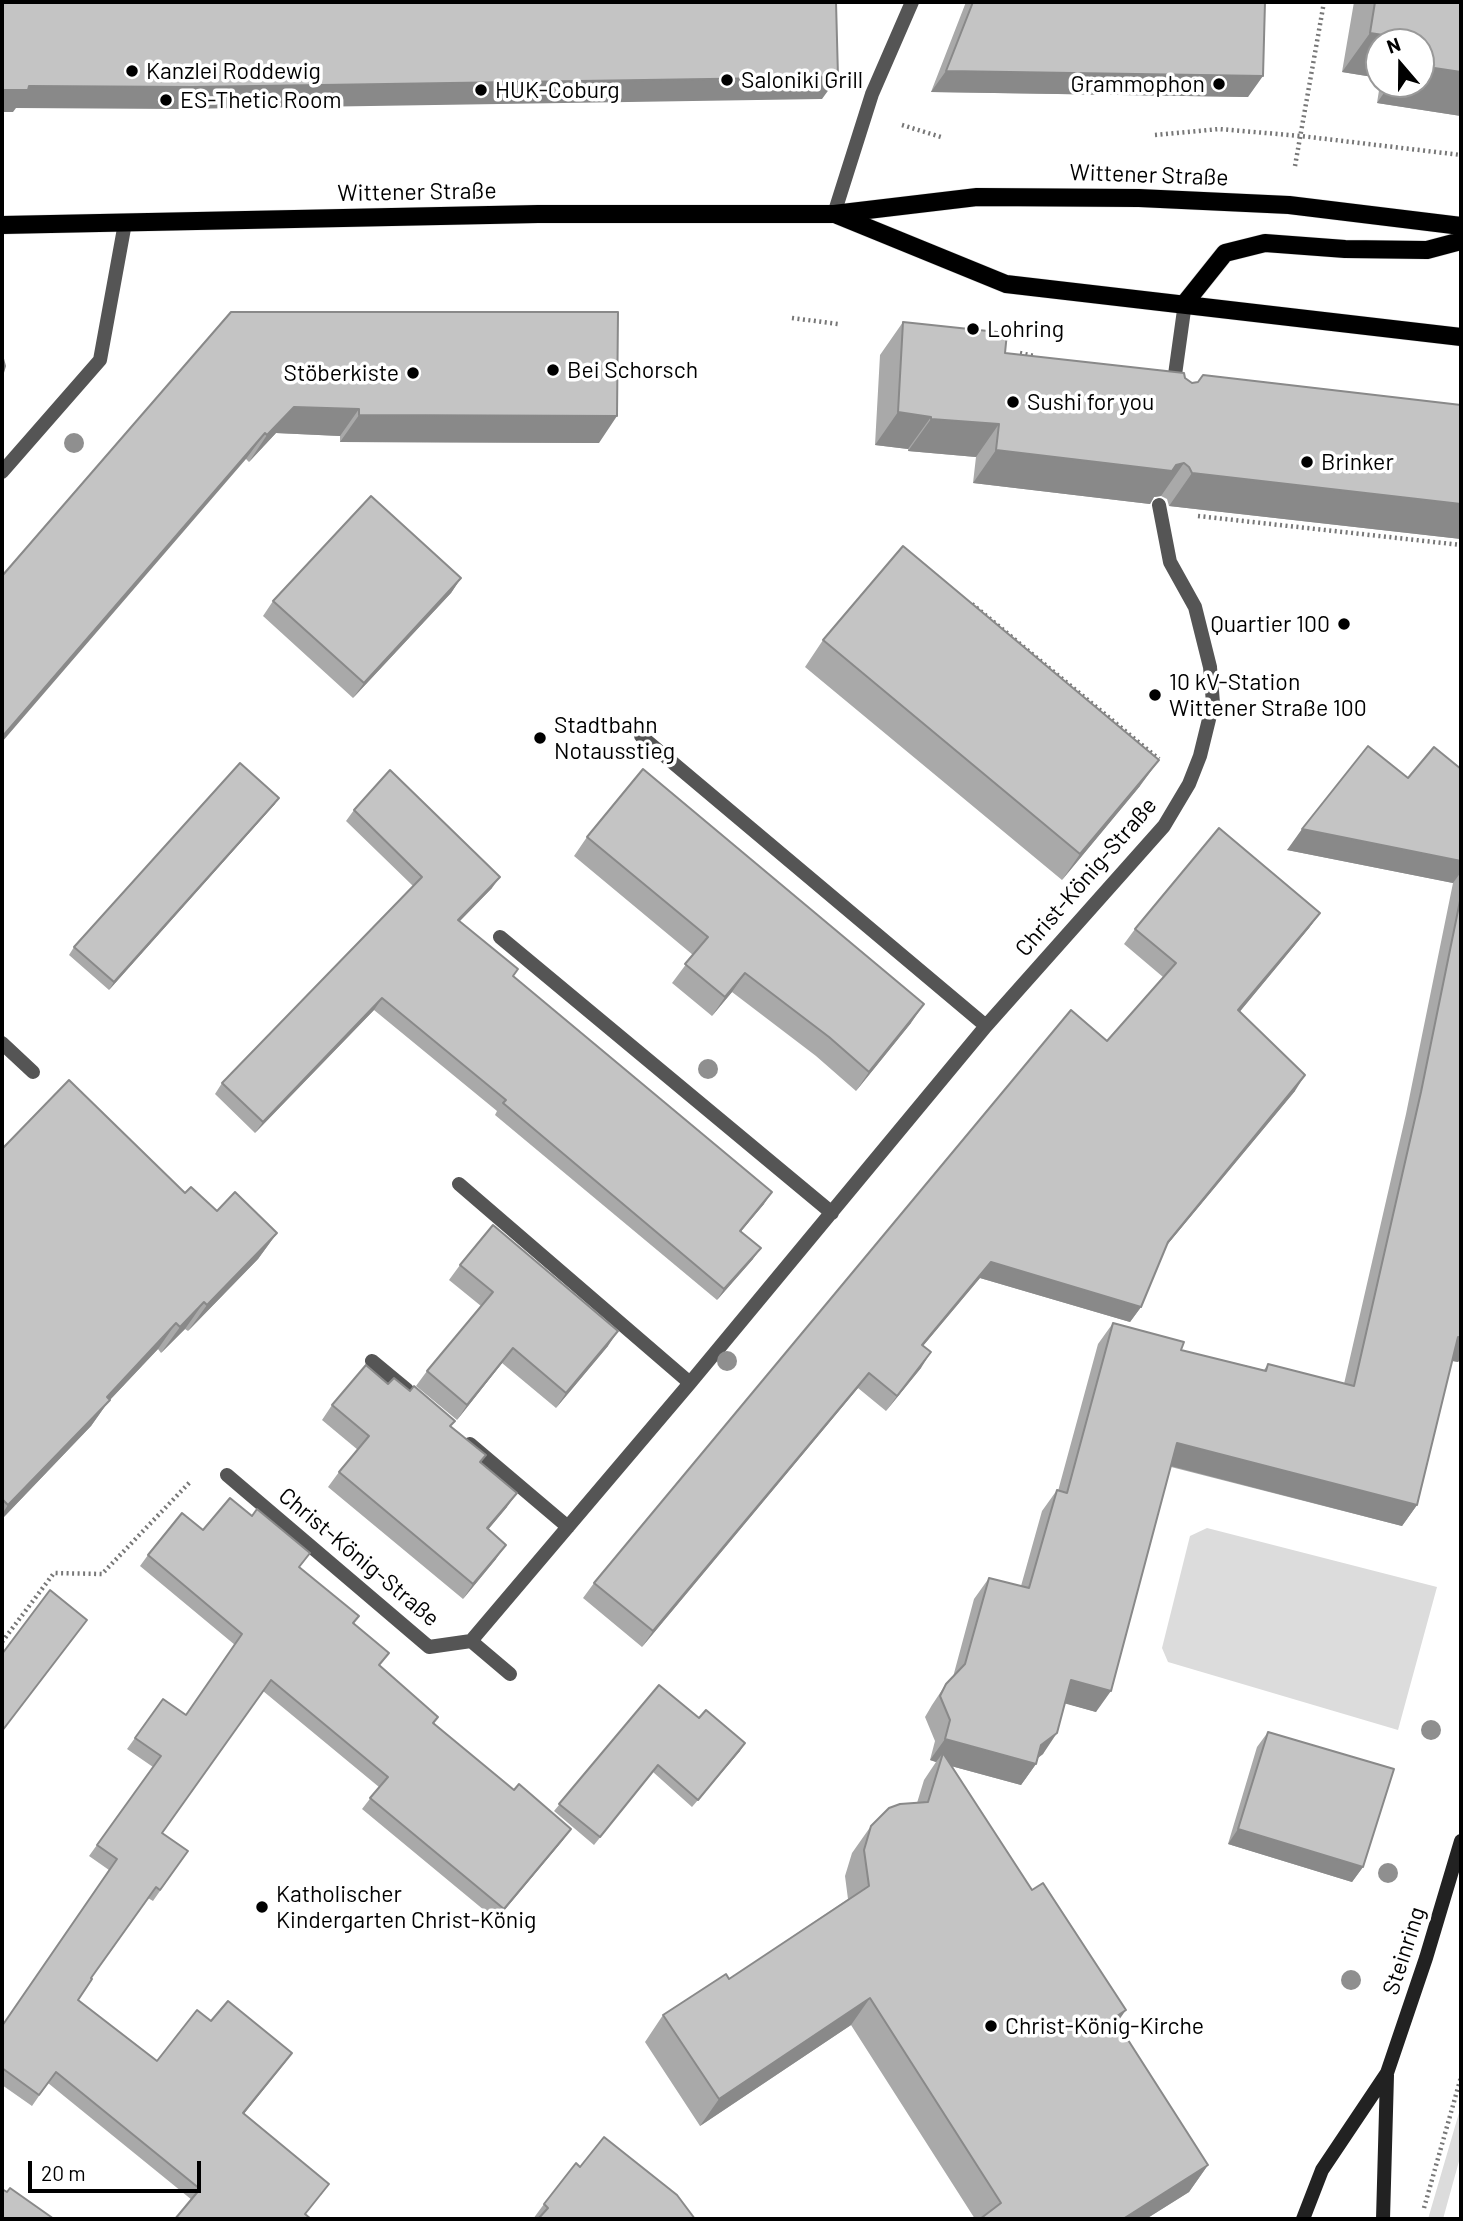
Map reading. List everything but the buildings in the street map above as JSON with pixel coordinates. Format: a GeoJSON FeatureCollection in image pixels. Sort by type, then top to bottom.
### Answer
{"type":"FeatureCollection","features":[{"type":"Feature","properties":{"kind":"main road","name":"Wittener Straße"},"geometry":{"type":"LineString","coordinates":[[2,225],[538,214],[834,214],[976,197],[1139,198],[1289,205],[1461,226]]}},
{"type":"Feature","properties":{"kind":"main road","name":"Wittener Straße"},"geometry":{"type":"LineString","coordinates":[[834,214],[1006,284],[1461,337]]}},
{"type":"Feature","properties":{"kind":"main road"},"geometry":{"type":"LineString","coordinates":[[1185,303],[1225,253],[1265,243],[1345,249],[1427,250],[1461,241]]}},
{"type":"Feature","properties":{"kind":"street"},"geometry":{"type":"LineString","coordinates":[[834,214],[872,94],[912,2]]}},
{"type":"Feature","properties":{"kind":"street"},"geometry":{"type":"LineString","coordinates":[[2,472],[100,360],[125,223]]}},
{"type":"Feature","properties":{"kind":"street"},"geometry":{"type":"LineString","coordinates":[[1171,406],[1185,303]]}},
{"type":"Feature","properties":{"kind":"street","name":"Christ-König-Straße"},"geometry":{"type":"LineString","coordinates":[[227,1475],[429,1647],[471,1641],[690,1383],[986,1026],[1164,826],[1189,784],[1200,756],[1213,703],[1210,667],[1195,607],[1170,562],[1160,508]]}},
{"type":"Feature","properties":{"kind":"street"},"geometry":{"type":"LineString","coordinates":[[641,736],[986,1026]]}},
{"type":"Feature","properties":{"kind":"street"},"geometry":{"type":"LineString","coordinates":[[500,937],[832,1213]]}},
{"type":"Feature","properties":{"kind":"street"},"geometry":{"type":"LineString","coordinates":[[2,1043],[33,1072]]}},
{"type":"Feature","properties":{"kind":"street"},"geometry":{"type":"LineString","coordinates":[[459,1184],[690,1383]]}},
{"type":"Feature","properties":{"kind":"street"},"geometry":{"type":"LineString","coordinates":[[372,1360],[414,1396]]}},
{"type":"Feature","properties":{"kind":"street"},"geometry":{"type":"LineString","coordinates":[[455,1431],[568,1527]]}},
{"type":"Feature","properties":{"kind":"street"},"geometry":{"type":"LineString","coordinates":[[471,1641],[510,1674]]}},
{"type":"Feature","properties":{"kind":"street","name":"Steinring"},"geometry":{"type":"LineString","coordinates":[[1303,2219],[1322,2170],[1387,2073],[1458,1866],[1461,1841]]}},
{"type":"Feature","properties":{"kind":"street","name":"Steinring"},"geometry":{"type":"LineString","coordinates":[[1383,2219],[1387,2073]]}},
{"type":"Feature","properties":{"kind":"path"},"geometry":{"type":"LineString","coordinates":[[1289,205],[1324,2]]}},
{"type":"Feature","properties":{"kind":"path"},"geometry":{"type":"LineString","coordinates":[[891,121],[941,137]]}},
{"type":"Feature","properties":{"kind":"path"},"geometry":{"type":"LineString","coordinates":[[1155,135],[1219,129],[1461,155]]}},
{"type":"Feature","properties":{"kind":"path"},"geometry":{"type":"LineString","coordinates":[[792,318],[838,324]]}},
{"type":"Feature","properties":{"kind":"path"},"geometry":{"type":"LineString","coordinates":[[1020,353],[1045,358]]}},
{"type":"Feature","properties":{"kind":"path"},"geometry":{"type":"LineString","coordinates":[[1160,508],[1461,545]]}},
{"type":"Feature","properties":{"kind":"path"},"geometry":{"type":"LineString","coordinates":[[972,604],[1189,784]]}},
{"type":"Feature","properties":{"kind":"path"},"geometry":{"type":"LineString","coordinates":[[2,1642],[54,1573],[102,1574],[205,1467],[227,1475]]}},
{"type":"Feature","properties":{"kind":"path"},"geometry":{"type":"LineString","coordinates":[[1421,2219],[1461,2077]]}},
{"type":"Feature","properties":{"kind":"shaded area"},"geometry":{"type":"Polygon","coordinates":[[[1207,1528],[1437,1587],[1398,1730],[1168,1662],[1162,1648],[1190,1536],[1207,1528]]]}},
{"type":"Feature","properties":{"kind":"shaded area"},"geometry":{"type":"Polygon","coordinates":[[[1461,2106],[1461,2154],[1443,2219],[1428,2219],[1461,2106]]]}},
{"type":"Feature","properties":{"kind":"place","name":"Kanzlei Roddewig"},"geometry":{"type":"Point","coordinates":[132,71]}},
{"type":"Feature","properties":{"kind":"place","name":"Saloniki Grill"},"geometry":{"type":"Point","coordinates":[727,80]}},
{"type":"Feature","properties":{"kind":"place","name":"Grammophon"},"geometry":{"type":"Point","coordinates":[1219,84]}},
{"type":"Feature","properties":{"kind":"place","name":"HUK-Coburg"},"geometry":{"type":"Point","coordinates":[481,90]}},
{"type":"Feature","properties":{"kind":"place","name":"ES-Thetic Room"},"geometry":{"type":"Point","coordinates":[166,100]}},
{"type":"Feature","properties":{"kind":"place","name":"Lohring"},"geometry":{"type":"Point","coordinates":[973,329]}},
{"type":"Feature","properties":{"kind":"place","name":"Bei Schorsch"},"geometry":{"type":"Point","coordinates":[553,370]}},
{"type":"Feature","properties":{"kind":"place","name":"Stöberkiste"},"geometry":{"type":"Point","coordinates":[413,373]}},
{"type":"Feature","properties":{"kind":"place","name":"Sushi for you"},"geometry":{"type":"Point","coordinates":[1013,402]}},
{"type":"Feature","properties":{"kind":"place","name":"Brinker"},"geometry":{"type":"Point","coordinates":[1307,462]}},
{"type":"Feature","properties":{"kind":"place","name":"Quartier 100"},"geometry":{"type":"Point","coordinates":[1344,624]}},
{"type":"Feature","properties":{"kind":"place","name":"10 kV-Station Wittener Straße 100"},"geometry":{"type":"Point","coordinates":[1155,695]}},
{"type":"Feature","properties":{"kind":"place","name":"Stadtbahn Notausstieg"},"geometry":{"type":"Point","coordinates":[540,738]}},
{"type":"Feature","properties":{"kind":"place","name":"Katholischer Kindergarten Christ-König"},"geometry":{"type":"Point","coordinates":[262,1907]}},
{"type":"Feature","properties":{"kind":"place","name":"Christ-König-Kirche"},"geometry":{"type":"Point","coordinates":[991,2026]}}]}
